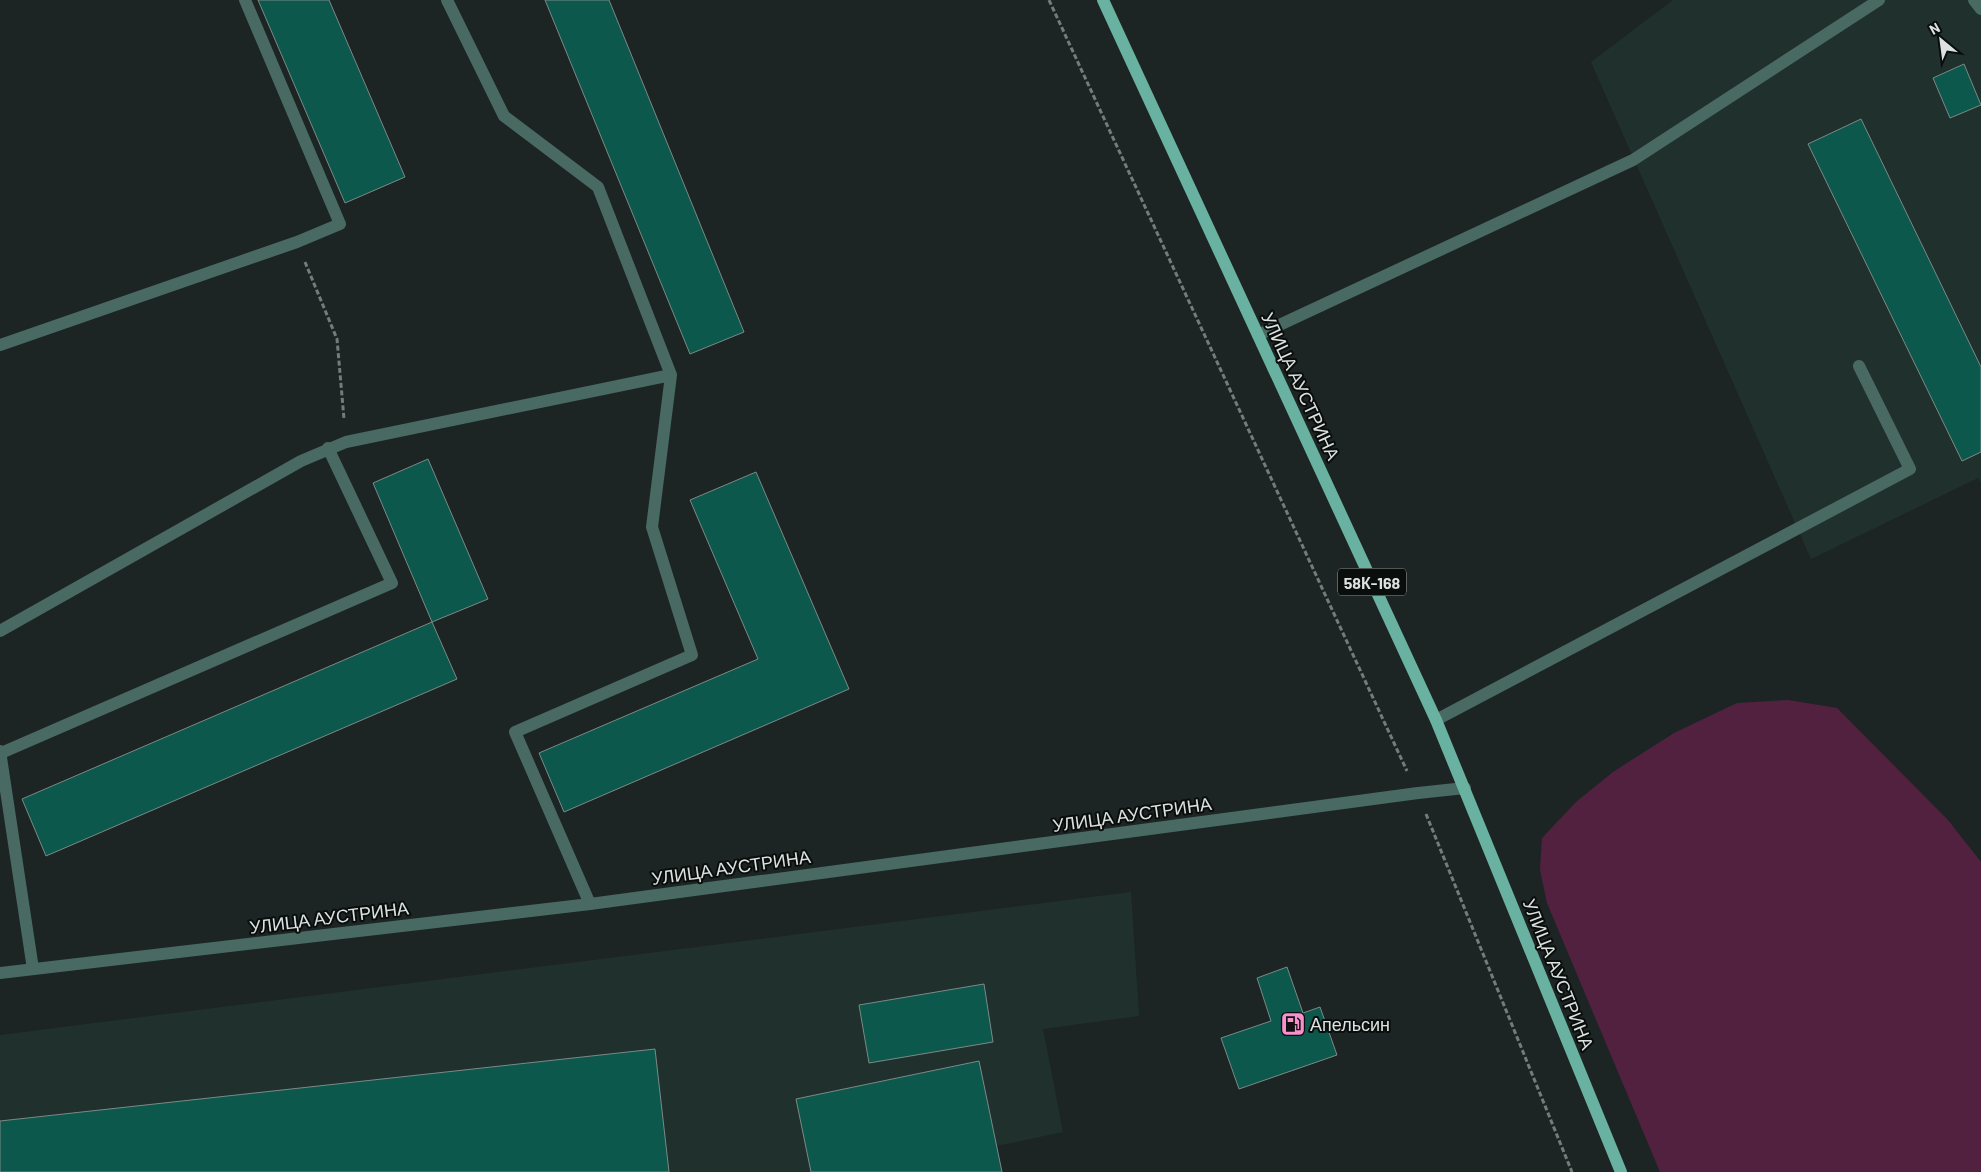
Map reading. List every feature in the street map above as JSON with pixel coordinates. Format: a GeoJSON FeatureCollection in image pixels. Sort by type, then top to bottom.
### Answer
{"type":"FeatureCollection","features":[{"type":"Feature","properties":{"kind":"main road","name":"УЛИЦА АУСТРИНА"},"geometry":{"type":"LineString","coordinates":[[1103,0],[1436,720],[1621,1172]]}},
{"type":"Feature","properties":{"kind":"street"},"geometry":{"type":"LineString","coordinates":[[0,345],[297,242],[340,224],[245,0]]}},
{"type":"Feature","properties":{"kind":"street"},"geometry":{"type":"LineString","coordinates":[[447,0],[504,116],[598,187],[671,375],[652,527],[692,655],[515,732],[590,904]]}},
{"type":"Feature","properties":{"kind":"street"},"geometry":{"type":"LineString","coordinates":[[1258,335],[1634,160],[1879,0]]}},
{"type":"Feature","properties":{"kind":"street"},"geometry":{"type":"LineString","coordinates":[[1974,0],[1981,9]]}},
{"type":"Feature","properties":{"kind":"street"},"geometry":{"type":"LineString","coordinates":[[1436,720],[1910,469],[1859,366]]}},
{"type":"Feature","properties":{"kind":"street"},"geometry":{"type":"LineString","coordinates":[[0,631],[301,460],[328,448],[346,442],[671,375]]}},
{"type":"Feature","properties":{"kind":"street"},"geometry":{"type":"LineString","coordinates":[[33,969],[0,752],[392,583],[328,448]]}},
{"type":"Feature","properties":{"kind":"street","name":"УЛИЦА АУСТРИНА"},"geometry":{"type":"LineString","coordinates":[[0,973],[590,904],[1465,788]]}},
{"type":"Feature","properties":{"kind":"path"},"geometry":{"type":"LineString","coordinates":[[1048,0],[1418,793],[1572,1172]]}},
{"type":"Feature","properties":{"kind":"path"},"geometry":{"type":"LineString","coordinates":[[297,242],[337,339],[346,442]]}},
{"type":"Feature","properties":{"kind":"shaded area"},"geometry":{"type":"Polygon","coordinates":[[[1673,0],[1981,0],[1981,483],[1978,478],[1811,559],[1591,62],[1673,0]]]}},
{"type":"Feature","properties":{"kind":"shaded area"},"geometry":{"type":"Polygon","coordinates":[[[1788,700],[1837,708],[1948,820],[1981,862],[1981,1172],[1660,1172],[1547,903],[1540,870],[1542,838],[1576,802],[1613,772],[1674,733],[1737,703],[1788,700]]]}},
{"type":"Feature","properties":{"kind":"shaded area"},"geometry":{"type":"Polygon","coordinates":[[[1131,892],[1139,1016],[1043,1029],[1063,1132],[997,1146],[1002,1172],[0,1172],[0,1035],[1131,892]]]}},
{"type":"Feature","properties":{"kind":"building"},"geometry":{"type":"Polygon","coordinates":[[[258,0],[329,0],[405,177],[345,203],[258,0]]]}},
{"type":"Feature","properties":{"kind":"building"},"geometry":{"type":"Polygon","coordinates":[[[545,0],[609,0],[744,332],[690,354],[545,0]]]}},
{"type":"Feature","properties":{"kind":"building"},"geometry":{"type":"Polygon","coordinates":[[[1964,64],[1981,105],[1950,118],[1933,78],[1964,64]]]}},
{"type":"Feature","properties":{"kind":"building"},"geometry":{"type":"Polygon","coordinates":[[[1861,119],[1981,367],[1981,452],[1962,461],[1808,144],[1861,119]]]}},
{"type":"Feature","properties":{"kind":"building"},"geometry":{"type":"Polygon","coordinates":[[[428,459],[488,599],[432,622],[373,483],[428,459]]]}},
{"type":"Feature","properties":{"kind":"building"},"geometry":{"type":"Polygon","coordinates":[[[756,472],[849,689],[564,812],[539,753],[758,659],[690,500],[756,472]]]}},
{"type":"Feature","properties":{"kind":"building"},"geometry":{"type":"Polygon","coordinates":[[[432,622],[457,679],[46,856],[22,799],[432,622]]]}},
{"type":"Feature","properties":{"kind":"building","name":"Апельсин"},"geometry":{"type":"Polygon","coordinates":[[[1287,967],[1303,1013],[1320,1007],[1337,1055],[1239,1089],[1221,1038],[1271,1021],[1257,978],[1287,967]]]}},
{"type":"Feature","properties":{"kind":"building"},"geometry":{"type":"Polygon","coordinates":[[[984,984],[993,1042],[869,1063],[859,1005],[984,984]]]}},
{"type":"Feature","properties":{"kind":"building"},"geometry":{"type":"Polygon","coordinates":[[[655,1049],[669,1172],[0,1172],[0,1121],[655,1049]]]}},
{"type":"Feature","properties":{"kind":"building"},"geometry":{"type":"Polygon","coordinates":[[[979,1061],[1002,1172],[811,1172],[796,1099],[979,1061]]]}},
{"type":"Feature","properties":{"kind":"place","name":"Апельсин"},"geometry":{"type":"Point","coordinates":[1293,1024]}}]}
